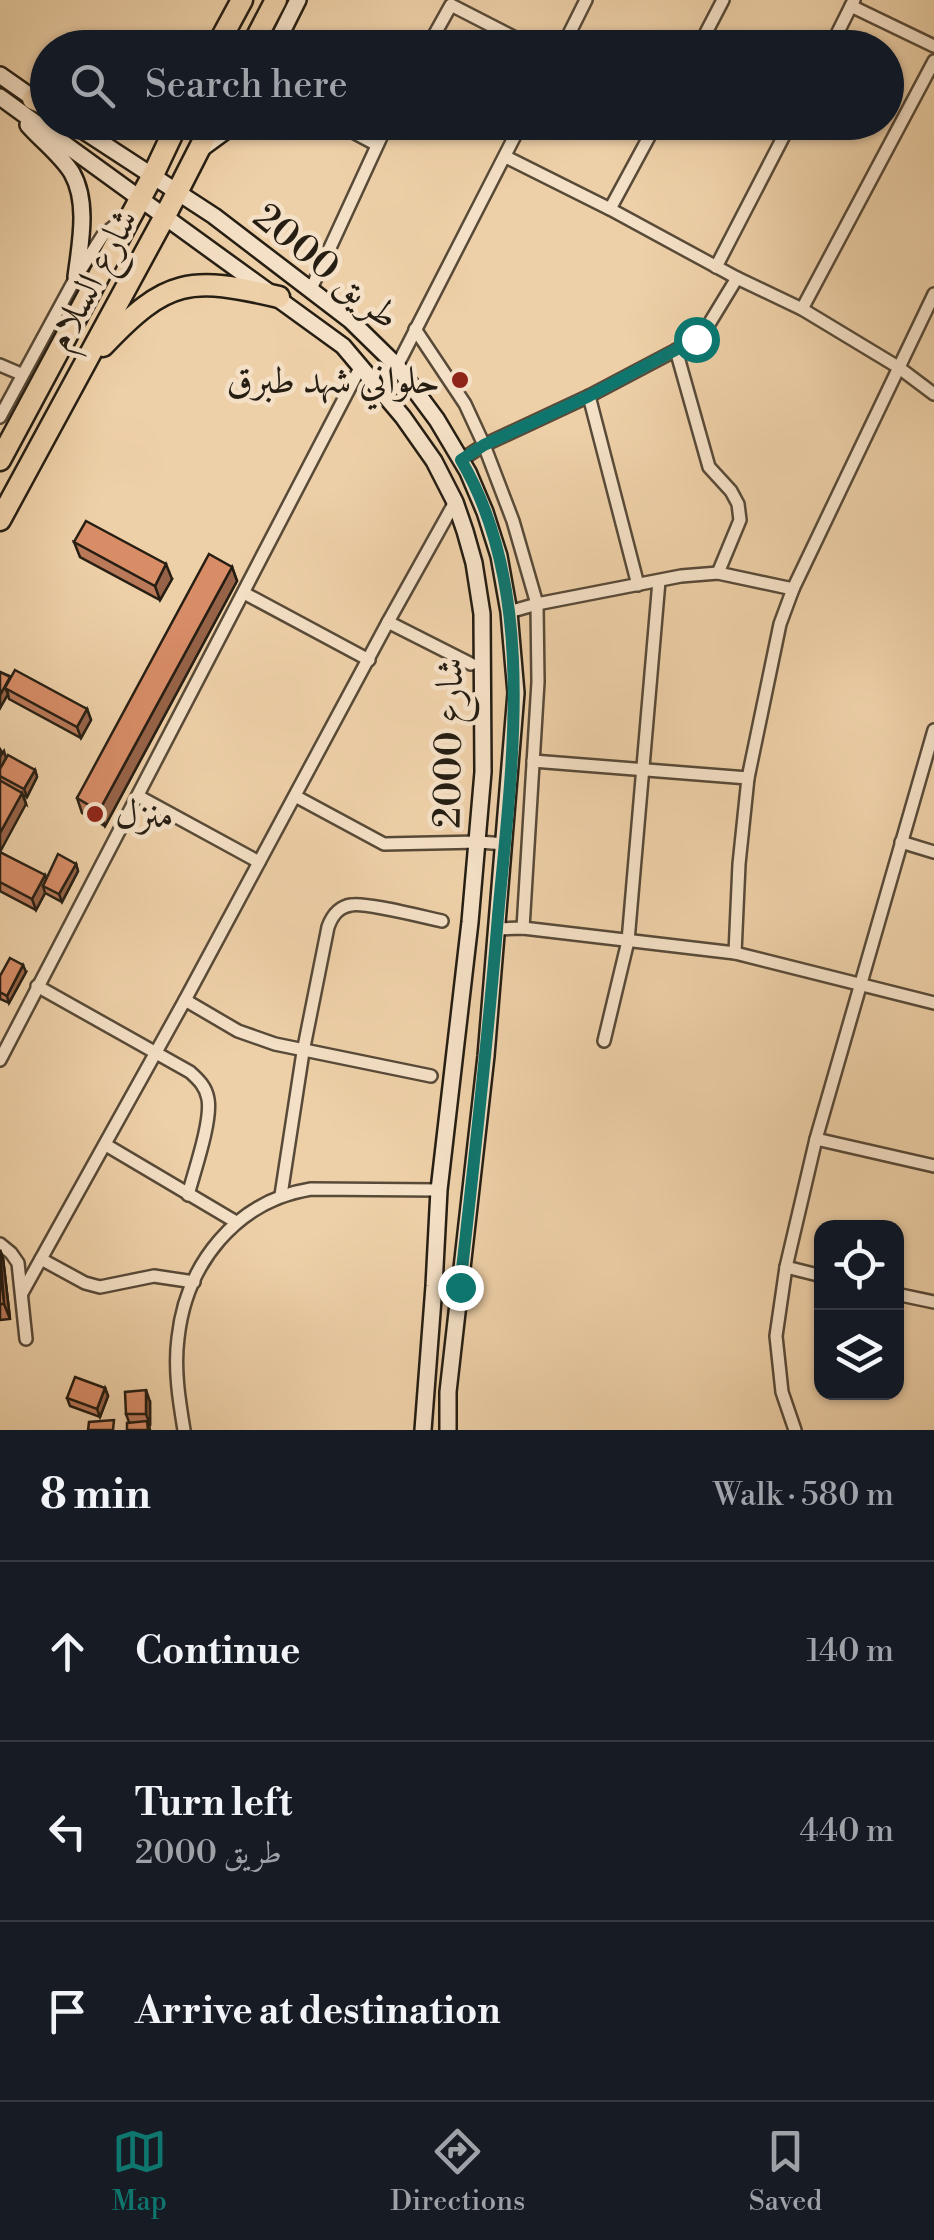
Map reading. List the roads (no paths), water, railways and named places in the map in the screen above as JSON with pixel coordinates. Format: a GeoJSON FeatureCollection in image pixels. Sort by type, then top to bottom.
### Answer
{"type":"FeatureCollection","features":[{"type":"Feature","properties":{"kind":"highway"},"geometry":{"type":"LineString","coordinates":[[226,30],[242,0]]}},
{"type":"Feature","properties":{"kind":"highway"},"geometry":{"type":"LineString","coordinates":[[260,30],[276,0]]}},
{"type":"Feature","properties":{"kind":"highway","name":"شارع السلام"},"geometry":{"type":"LineString","coordinates":[[0,460],[169,140]]}},
{"type":"Feature","properties":{"kind":"highway","name":"شارع السلام"},"geometry":{"type":"LineString","coordinates":[[0,520],[204,140]]}},
{"type":"Feature","properties":{"kind":"highway"},"geometry":{"type":"LineString","coordinates":[[82,370],[106,342],[160,295],[216,284],[279,298]]}},
{"type":"Feature","properties":{"kind":"street"},"geometry":{"type":"LineString","coordinates":[[283,30],[298,0]]}},
{"type":"Feature","properties":{"kind":"street"},"geometry":{"type":"LineString","coordinates":[[571,30],[586,0]]}},
{"type":"Feature","properties":{"kind":"street"},"geometry":{"type":"LineString","coordinates":[[708,30],[724,0]]}},
{"type":"Feature","properties":{"kind":"street"},"geometry":{"type":"LineString","coordinates":[[839,30],[852,3],[903,30]]}},
{"type":"Feature","properties":{"kind":"street"},"geometry":{"type":"LineString","coordinates":[[437,30],[452,5],[500,30]]}},
{"type":"Feature","properties":{"kind":"street"},"geometry":{"type":"LineString","coordinates":[[904,30],[934,46]]}},
{"type":"Feature","properties":{"kind":"street"},"geometry":{"type":"LineString","coordinates":[[904,117],[934,61]]}},
{"type":"Feature","properties":{"kind":"street"},"geometry":{"type":"LineString","coordinates":[[0,75],[30,95]]}},
{"type":"Feature","properties":{"kind":"street"},"geometry":{"type":"LineString","coordinates":[[5,100],[30,127]]}},
{"type":"Feature","properties":{"kind":"street","name":"شارع 2000"},"geometry":{"type":"LineString","coordinates":[[5,100],[30,120]]}},
{"type":"Feature","properties":{"kind":"street"},"geometry":{"type":"LineString","coordinates":[[42,140],[71,171],[76,184],[82,228],[76,277]]}},
{"type":"Feature","properties":{"kind":"street","name":"شارع 2000"},"geometry":{"type":"LineString","coordinates":[[54,140],[135,206],[166,216],[343,346],[434,461],[455,502],[474,563],[482,614],[483,772],[439,1190],[423,1430]]}},
{"type":"Feature","properties":{"kind":"street","name":"طريق 2000"},"geometry":{"type":"LineString","coordinates":[[99,140],[153,174],[311,288],[396,366],[438,420],[461,460],[485,512],[498,556],[509,612],[516,693],[497,929],[448,1392],[448,1430]]}},
{"type":"Feature","properties":{"kind":"street"},"geometry":{"type":"LineString","coordinates":[[198,152],[214,140]]}},
{"type":"Feature","properties":{"kind":"street"},"geometry":{"type":"LineString","coordinates":[[368,140],[377,145]]}},
{"type":"Feature","properties":{"kind":"street"},"geometry":{"type":"LineString","coordinates":[[311,288],[379,140]]}},
{"type":"Feature","properties":{"kind":"street"},"geometry":{"type":"LineString","coordinates":[[396,366],[514,140]]}},
{"type":"Feature","properties":{"kind":"street"},"geometry":{"type":"LineString","coordinates":[[610,209],[647,140]]}},
{"type":"Feature","properties":{"kind":"street"},"geometry":{"type":"LineString","coordinates":[[716,267],[782,140]]}},
{"type":"Feature","properties":{"kind":"street"},"geometry":{"type":"LineString","coordinates":[[802,309],[892,140]]}},
{"type":"Feature","properties":{"kind":"street"},"geometry":{"type":"LineString","coordinates":[[506,157],[802,309],[934,394]]}},
{"type":"Feature","properties":{"kind":"street"},"geometry":{"type":"LineString","coordinates":[[0,417],[76,277],[103,235],[135,206]]}},
{"type":"Feature","properties":{"kind":"street"},"geometry":{"type":"LineString","coordinates":[[461,460],[696,339],[737,278]]}},
{"type":"Feature","properties":{"kind":"street"},"geometry":{"type":"LineString","coordinates":[[735,953],[748,778],[780,624],[793,589],[934,294]]}},
{"type":"Feature","properties":{"kind":"street"},"geometry":{"type":"LineString","coordinates":[[414,329],[465,404],[484,445],[537,604],[538,682],[523,928]]}},
{"type":"Feature","properties":{"kind":"street"},"geometry":{"type":"LineString","coordinates":[[676,350],[708,467],[738,504],[740,520],[718,574]]}},
{"type":"Feature","properties":{"kind":"street"},"geometry":{"type":"LineString","coordinates":[[0,365],[21,374]]}},
{"type":"Feature","properties":{"kind":"street"},"geometry":{"type":"LineString","coordinates":[[0,1060],[361,366]]}},
{"type":"Feature","properties":{"kind":"street"},"geometry":{"type":"LineString","coordinates":[[589,396],[638,585]]}},
{"type":"Feature","properties":{"kind":"street"},"geometry":{"type":"LineString","coordinates":[[22,1293],[455,502]]}},
{"type":"Feature","properties":{"kind":"street"},"geometry":{"type":"LineString","coordinates":[[509,612],[681,576],[718,574],[793,589]]}},
{"type":"Feature","properties":{"kind":"street"},"geometry":{"type":"LineString","coordinates":[[604,1041],[628,941],[659,581]]}},
{"type":"Feature","properties":{"kind":"street"},"geometry":{"type":"LineString","coordinates":[[244,593],[369,660]]}},
{"type":"Feature","properties":{"kind":"street"},"geometry":{"type":"LineString","coordinates":[[388,622],[471,664]]}},
{"type":"Feature","properties":{"kind":"street"},"geometry":{"type":"LineString","coordinates":[[796,1430],[782,1392],[776,1336],[786,1267],[816,1139],[901,842],[930,757],[934,730]]}},
{"type":"Feature","properties":{"kind":"street"},"geometry":{"type":"LineString","coordinates":[[533,762],[748,778]]}},
{"type":"Feature","properties":{"kind":"street"},"geometry":{"type":"LineString","coordinates":[[138,796],[259,862]]}},
{"type":"Feature","properties":{"kind":"street"},"geometry":{"type":"LineString","coordinates":[[295,796],[384,844],[504,844]]}},
{"type":"Feature","properties":{"kind":"street"},"geometry":{"type":"LineString","coordinates":[[901,842],[934,852]]}},
{"type":"Feature","properties":{"kind":"street"},"geometry":{"type":"LineString","coordinates":[[281,1195],[303,1052],[328,927],[336,912],[358,904],[442,921]]}},
{"type":"Feature","properties":{"kind":"street"},"geometry":{"type":"LineString","coordinates":[[497,929],[523,928],[735,953],[934,1004]]}},
{"type":"Feature","properties":{"kind":"street"},"geometry":{"type":"LineString","coordinates":[[37,986],[190,1072],[202,1084],[208,1099],[208,1115],[188,1195]]}},
{"type":"Feature","properties":{"kind":"street"},"geometry":{"type":"LineString","coordinates":[[185,1000],[238,1032],[303,1052],[432,1076]]}},
{"type":"Feature","properties":{"kind":"street"},"geometry":{"type":"LineString","coordinates":[[816,1139],[934,1166]]}},
{"type":"Feature","properties":{"kind":"street"},"geometry":{"type":"LineString","coordinates":[[106,1145],[236,1222]]}},
{"type":"Feature","properties":{"kind":"street"},"geometry":{"type":"LineString","coordinates":[[184,1430],[178,1394],[178,1337],[186,1302],[217,1243],[236,1222],[281,1195],[310,1189],[439,1190]]}},
{"type":"Feature","properties":{"kind":"street"},"geometry":{"type":"LineString","coordinates":[[0,1244],[18,1263],[26,1339]]}},
{"type":"Feature","properties":{"kind":"street"},"geometry":{"type":"LineString","coordinates":[[41,1259],[94,1286],[108,1287],[154,1276],[194,1282]]}},
{"type":"Feature","properties":{"kind":"street"},"geometry":{"type":"LineString","coordinates":[[786,1267],[814,1274]]}},
{"type":"Feature","properties":{"kind":"street"},"geometry":{"type":"LineString","coordinates":[[434,1286],[460,1287]]}},
{"type":"Feature","properties":{"kind":"street"},"geometry":{"type":"LineString","coordinates":[[904,1296],[934,1302]]}},
{"type":"Feature","properties":{"kind":"place","name":"حلواني شهد طبرق"},"geometry":{"type":"Point","coordinates":[460,380]}},
{"type":"Feature","properties":{"kind":"place","name":"منزل"},"geometry":{"type":"Point","coordinates":[95,814]}}]}
